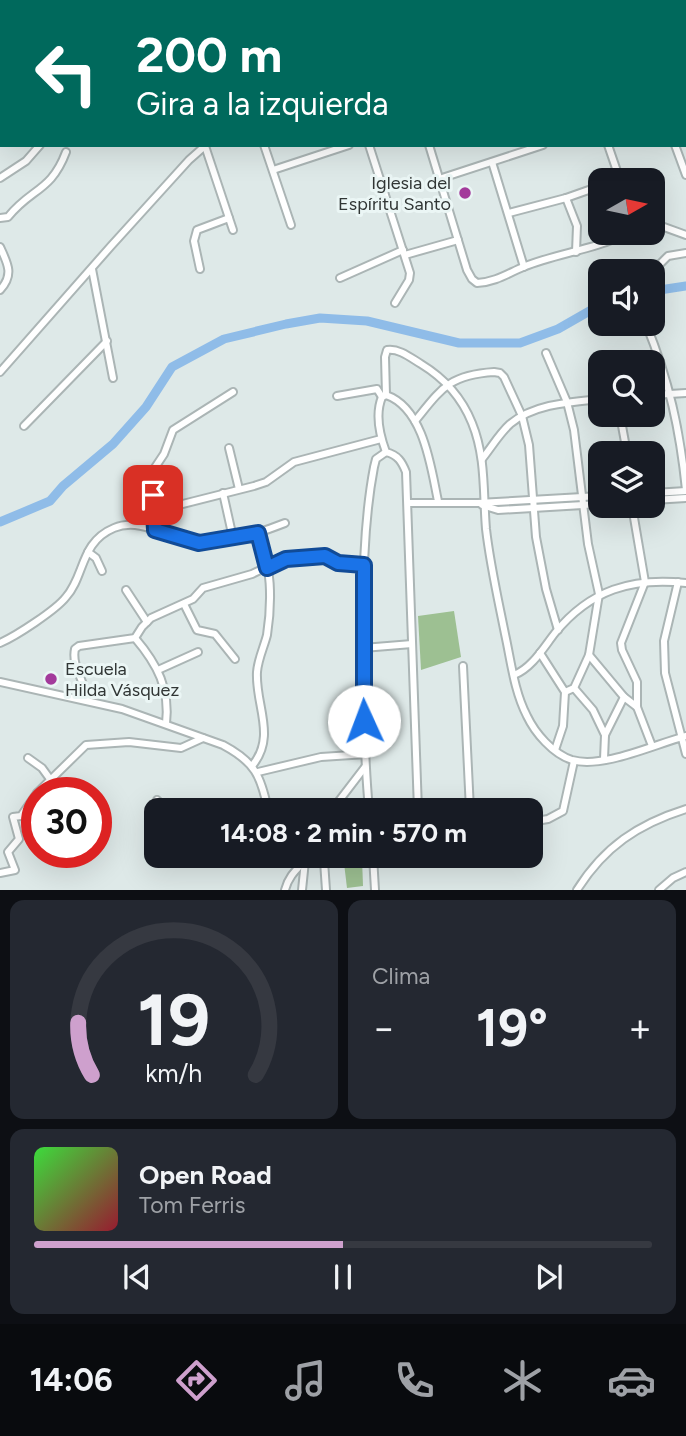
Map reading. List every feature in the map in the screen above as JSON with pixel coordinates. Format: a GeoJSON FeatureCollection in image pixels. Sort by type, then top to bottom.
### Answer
{"type":"FeatureCollection","features":[{"type":"Feature","properties":{"kind":"street"},"geometry":{"type":"LineString","coordinates":[[0,178],[26,161],[38,147]]}},
{"type":"Feature","properties":{"kind":"street"},"geometry":{"type":"LineString","coordinates":[[0,372],[181,170],[205,147]]}},
{"type":"Feature","properties":{"kind":"street"},"geometry":{"type":"LineString","coordinates":[[206,147],[233,230]]}},
{"type":"Feature","properties":{"kind":"street"},"geometry":{"type":"LineString","coordinates":[[265,147],[291,225]]}},
{"type":"Feature","properties":{"kind":"street"},"geometry":{"type":"LineString","coordinates":[[273,170],[343,147]]}},
{"type":"Feature","properties":{"kind":"street"},"geometry":{"type":"LineString","coordinates":[[370,147],[410,273],[409,280],[395,303]]}},
{"type":"Feature","properties":{"kind":"street"},"geometry":{"type":"LineString","coordinates":[[430,147],[467,270],[477,283],[496,280],[524,267],[601,245]]}},
{"type":"Feature","properties":{"kind":"street"},"geometry":{"type":"LineString","coordinates":[[439,179],[537,147]]}},
{"type":"Feature","properties":{"kind":"street"},"geometry":{"type":"LineString","coordinates":[[609,147],[615,168]]}},
{"type":"Feature","properties":{"kind":"street"},"geometry":{"type":"LineString","coordinates":[[676,147],[686,175]]}},
{"type":"Feature","properties":{"kind":"street"},"geometry":{"type":"LineString","coordinates":[[0,218],[8,217],[18,205],[47,185],[56,175],[66,152]]}},
{"type":"Feature","properties":{"kind":"street"},"geometry":{"type":"LineString","coordinates":[[492,162],[524,267]]}},
{"type":"Feature","properties":{"kind":"street"},"geometry":{"type":"LineString","coordinates":[[509,213],[588,190]]}},
{"type":"Feature","properties":{"kind":"street"},"geometry":{"type":"LineString","coordinates":[[566,198],[576,219],[576,252]]}},
{"type":"Feature","properties":{"kind":"street"},"geometry":{"type":"LineString","coordinates":[[200,269],[194,241],[197,230],[229,218]]}},
{"type":"Feature","properties":{"kind":"street"},"geometry":{"type":"LineString","coordinates":[[665,227],[686,235]]}},
{"type":"Feature","properties":{"kind":"street"},"geometry":{"type":"LineString","coordinates":[[340,278],[404,253],[458,240]]}},
{"type":"Feature","properties":{"kind":"street"},"geometry":{"type":"LineString","coordinates":[[0,247],[10,274],[0,290]]}},
{"type":"Feature","properties":{"kind":"street"},"geometry":{"type":"LineString","coordinates":[[665,259],[686,253]]}},
{"type":"Feature","properties":{"kind":"street"},"geometry":{"type":"LineString","coordinates":[[92,269],[113,378]]}},
{"type":"Feature","properties":{"kind":"street"},"geometry":{"type":"LineString","coordinates":[[651,336],[671,393],[681,438],[686,490],[665,492]]}},
{"type":"Feature","properties":{"kind":"street"},"geometry":{"type":"LineString","coordinates":[[24,426],[107,341]]}},
{"type":"Feature","properties":{"kind":"street"},"geometry":{"type":"LineString","coordinates":[[386,452],[381,439],[379,408],[384,396],[385,357],[390,349],[399,351],[423,365],[447,384],[471,420],[482,459],[482,504],[514,675],[518,694],[535,729],[555,750],[574,761],[604,759],[684,737]]}},
{"type":"Feature","properties":{"kind":"street"},"geometry":{"type":"LineString","coordinates":[[546,353],[567,402],[577,444],[590,557],[599,594],[589,655],[574,688],[565,692]]}},
{"type":"Feature","properties":{"kind":"street"},"geometry":{"type":"LineString","coordinates":[[0,356],[8,361]]}},
{"type":"Feature","properties":{"kind":"street"},"geometry":{"type":"LineString","coordinates":[[415,421],[447,384],[468,375],[500,373],[522,416],[531,457],[540,563],[558,630]]}},
{"type":"Feature","properties":{"kind":"street"},"geometry":{"type":"LineString","coordinates":[[337,396],[377,389],[384,396],[396,400],[415,421],[425,445],[438,501]]}},
{"type":"Feature","properties":{"kind":"street"},"geometry":{"type":"LineString","coordinates":[[155,530],[150,475],[164,454],[173,430],[233,392]]}},
{"type":"Feature","properties":{"kind":"street"},"geometry":{"type":"LineString","coordinates":[[665,393],[686,393]]}},
{"type":"Feature","properties":{"kind":"street"},"geometry":{"type":"LineString","coordinates":[[482,459],[505,430],[522,416],[567,402],[588,400]]}},
{"type":"Feature","properties":{"kind":"street"},"geometry":{"type":"LineString","coordinates":[[155,511],[266,482],[302,460],[381,439]]}},
{"type":"Feature","properties":{"kind":"street"},"geometry":{"type":"LineString","coordinates":[[229,448],[239,489]]}},
{"type":"Feature","properties":{"kind":"street"},"geometry":{"type":"LineString","coordinates":[[386,452],[393,454],[406,472],[418,798]]}},
{"type":"Feature","properties":{"kind":"street"},"geometry":{"type":"LineString","coordinates":[[368,798],[363,698],[364,565],[374,467],[376,459],[386,452]]}},
{"type":"Feature","properties":{"kind":"street"},"geometry":{"type":"LineString","coordinates":[[223,493],[233,538]]}},
{"type":"Feature","properties":{"kind":"street"},"geometry":{"type":"LineString","coordinates":[[408,503],[438,501],[482,504],[588,497]]}},
{"type":"Feature","properties":{"kind":"street"},"geometry":{"type":"LineString","coordinates":[[665,499],[686,498]]}},
{"type":"Feature","properties":{"kind":"street"},"geometry":{"type":"LineString","coordinates":[[482,504],[493,510],[588,505]]}},
{"type":"Feature","properties":{"kind":"street"},"geometry":{"type":"LineString","coordinates":[[634,518],[645,582],[621,643],[637,682],[637,707],[652,747]]}},
{"type":"Feature","properties":{"kind":"street"},"geometry":{"type":"LineString","coordinates":[[0,643],[67,597],[88,552],[99,538],[117,527],[137,525],[199,543],[258,533],[285,523]]}},
{"type":"Feature","properties":{"kind":"street"},"geometry":{"type":"LineString","coordinates":[[253,766],[259,758],[266,734],[257,672],[267,631],[270,595],[267,568],[258,533]]}},
{"type":"Feature","properties":{"kind":"street"},"geometry":{"type":"LineString","coordinates":[[88,552],[96,558],[102,571]]}},
{"type":"Feature","properties":{"kind":"street"},"geometry":{"type":"LineString","coordinates":[[87,700],[74,658],[75,649],[86,644],[135,638],[147,622],[193,599],[202,588],[244,577],[286,559],[325,556],[338,563],[364,565]]}},
{"type":"Feature","properties":{"kind":"street"},"geometry":{"type":"LineString","coordinates":[[514,675],[520,673],[540,653],[583,605],[599,594],[645,582],[682,582],[664,641],[665,673],[684,737],[686,754]]}},
{"type":"Feature","properties":{"kind":"street"},"geometry":{"type":"LineString","coordinates":[[127,590],[147,622]]}},
{"type":"Feature","properties":{"kind":"street"},"geometry":{"type":"LineString","coordinates":[[184,604],[197,630],[215,634],[235,659]]}},
{"type":"Feature","properties":{"kind":"street"},"geometry":{"type":"LineString","coordinates":[[135,638],[158,670],[166,691],[166,724]]}},
{"type":"Feature","properties":{"kind":"street"},"geometry":{"type":"LineString","coordinates":[[363,648],[412,644]]}},
{"type":"Feature","properties":{"kind":"street"},"geometry":{"type":"LineString","coordinates":[[158,670],[198,652]]}},
{"type":"Feature","properties":{"kind":"street"},"geometry":{"type":"LineString","coordinates":[[540,653],[565,692],[563,726],[555,750]]}},
{"type":"Feature","properties":{"kind":"street"},"geometry":{"type":"LineString","coordinates":[[589,655],[624,697],[637,707]]}},
{"type":"Feature","properties":{"kind":"street"},"geometry":{"type":"LineString","coordinates":[[463,666],[469,798]]}},
{"type":"Feature","properties":{"kind":"street"},"geometry":{"type":"LineString","coordinates":[[0,682],[87,700],[166,724],[236,752],[258,772],[265,798]]}},
{"type":"Feature","properties":{"kind":"street"},"geometry":{"type":"LineString","coordinates":[[574,688],[593,710],[605,735]]}},
{"type":"Feature","properties":{"kind":"street"},"geometry":{"type":"LineString","coordinates":[[604,759],[605,735],[624,697]]}},
{"type":"Feature","properties":{"kind":"street"},"geometry":{"type":"LineString","coordinates":[[52,777],[86,745],[129,742],[181,748],[203,738]]}},
{"type":"Feature","properties":{"kind":"street"},"geometry":{"type":"LineString","coordinates":[[258,772],[321,757],[367,754]]}},
{"type":"Feature","properties":{"kind":"street"},"geometry":{"type":"LineString","coordinates":[[28,758],[42,768],[49,777]]}},
{"type":"Feature","properties":{"kind":"street"},"geometry":{"type":"LineString","coordinates":[[543,820],[562,811],[574,761]]}},
{"type":"Feature","properties":{"kind":"street"},"geometry":{"type":"LineString","coordinates":[[341,798],[365,767]]}},
{"type":"Feature","properties":{"kind":"street"},"geometry":{"type":"LineString","coordinates":[[578,890],[591,868],[616,843],[665,816],[686,809]]}},
{"type":"Feature","properties":{"kind":"street"},"geometry":{"type":"LineString","coordinates":[[0,873],[15,870],[8,852],[19,839],[13,817],[21,816]]}},
{"type":"Feature","properties":{"kind":"street"},"geometry":{"type":"LineString","coordinates":[[285,890],[287,880],[295,868]]}},
{"type":"Feature","properties":{"kind":"street"},"geometry":{"type":"LineString","coordinates":[[302,890],[305,868]]}},
{"type":"Feature","properties":{"kind":"street"},"geometry":{"type":"LineString","coordinates":[[324,868],[326,890]]}},
{"type":"Feature","properties":{"kind":"street"},"geometry":{"type":"LineString","coordinates":[[374,868],[375,890]]}},
{"type":"Feature","properties":{"kind":"street"},"geometry":{"type":"LineString","coordinates":[[659,890],[673,878],[686,872]]}},
{"type":"Feature","properties":{"kind":"green space"},"geometry":{"type":"Polygon","coordinates":[[[454,611],[461,657],[421,670],[418,616],[454,611]]]}},
{"type":"Feature","properties":{"kind":"green space"},"geometry":{"type":"Polygon","coordinates":[[[345,868],[362,868],[363,886],[347,888],[345,868]]]}},
{"type":"Feature","properties":{"kind":"waterway"},"geometry":{"type":"LineString","coordinates":[[665,289],[686,286]]}},
{"type":"Feature","properties":{"kind":"waterway"},"geometry":{"type":"LineString","coordinates":[[0,522],[50,501],[63,486],[113,444],[146,407],[172,367],[224,339],[320,318],[367,321],[459,343],[520,343],[558,329],[588,312]]}},
{"type":"Feature","properties":{"kind":"place","name":"Iglesia del Espíritu Santo"},"geometry":{"type":"Point","coordinates":[465,193]}},
{"type":"Feature","properties":{"kind":"place","name":"Escuela Hilda Vásquez"},"geometry":{"type":"Point","coordinates":[51,679]}},
{"type":"Feature","properties":{"kind":"route"},"geometry":{"type":"LineString","coordinates":[[153,495],[155,530],[199,543],[258,533],[267,568],[286,559],[325,556],[338,563],[364,565],[364,721]]}}]}
